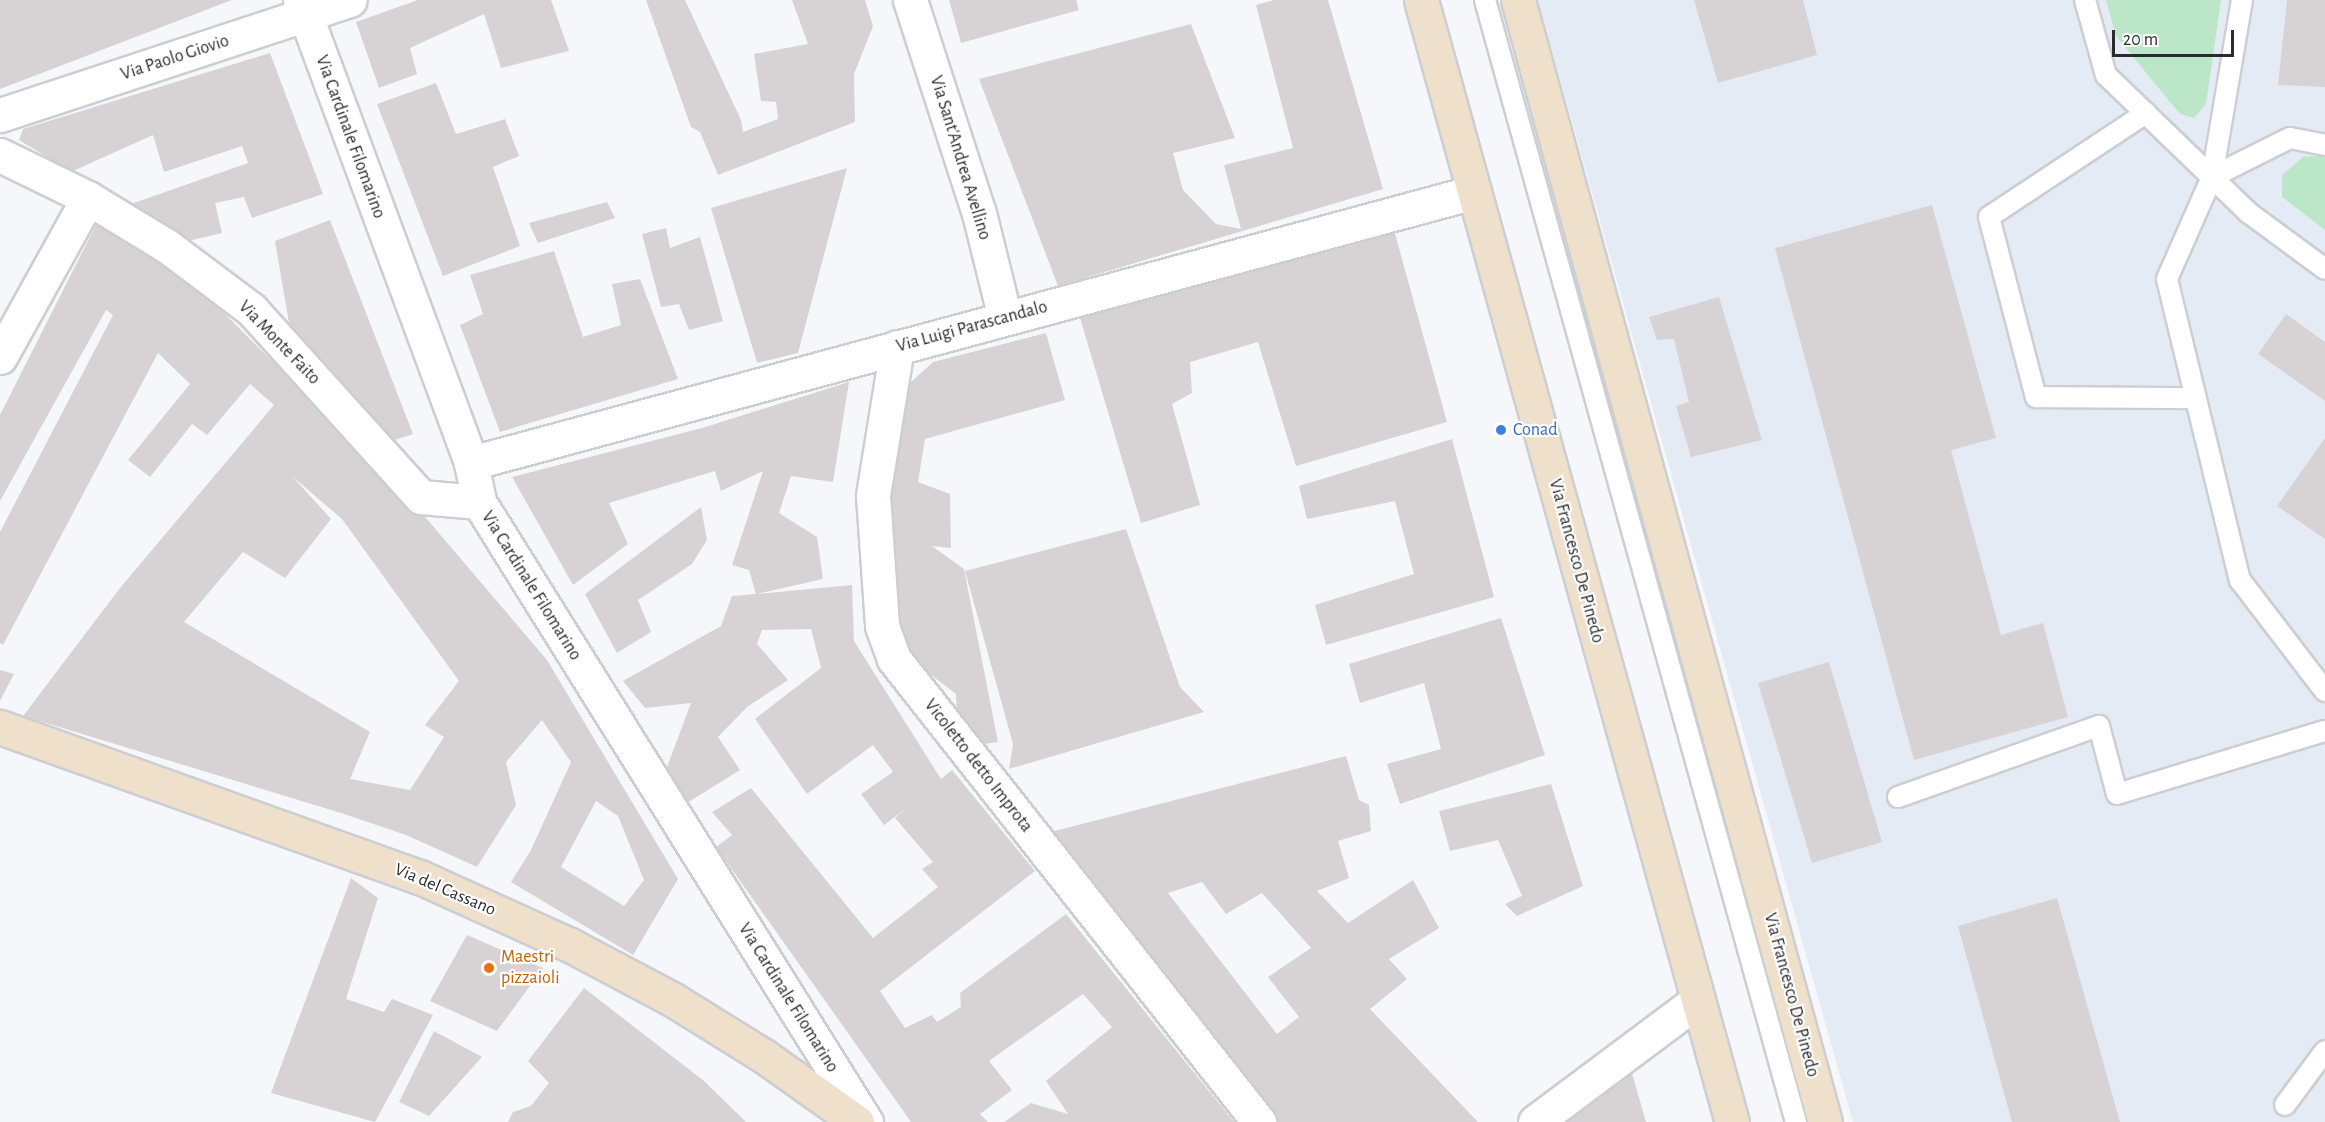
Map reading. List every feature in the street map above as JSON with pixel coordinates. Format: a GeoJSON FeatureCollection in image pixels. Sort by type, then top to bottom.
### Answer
{"type":"FeatureCollection","features":[{"type":"Feature","properties":{"kind":"main road","name":"Via Francesco De Pinedo"},"geometry":{"type":"LineString","coordinates":[[1421,0],[1732,1122]]}},
{"type":"Feature","properties":{"kind":"main road","name":"Via Francesco De Pinedo"},"geometry":{"type":"LineString","coordinates":[[1518,0],[1825,1122]]}},
{"type":"Feature","properties":{"kind":"main road","name":"Via del Cassano"},"geometry":{"type":"LineString","coordinates":[[0,727],[420,877],[570,945],[681,1005],[764,1056],[856,1122]]}},
{"type":"Feature","properties":{"kind":"street","name":"Via Paolo Giovio"},"geometry":{"type":"LineString","coordinates":[[0,115],[303,8],[350,0]]}},
{"type":"Feature","properties":{"kind":"street","name":"Via Sant'Andrea Avellino"},"geometry":{"type":"LineString","coordinates":[[910,0],[979,213],[1005,318]]}},
{"type":"Feature","properties":{"kind":"street","name":"Via Cardinale Filomarino"},"geometry":{"type":"LineString","coordinates":[[303,8],[471,463],[479,502],[866,1122]]}},
{"type":"Feature","properties":{"kind":"street","name":"Via Monte Faito"},"geometry":{"type":"LineString","coordinates":[[0,155],[88,198],[167,246],[251,309],[421,497],[479,502]]}},
{"type":"Feature","properties":{"kind":"street","name":"Via Luigi Parascandalo"},"geometry":{"type":"LineString","coordinates":[[471,463],[897,346],[1474,192]]}},
{"type":"Feature","properties":{"kind":"street"},"geometry":{"type":"LineString","coordinates":[[0,357],[88,198]]}},
{"type":"Feature","properties":{"kind":"street","name":"Vicoletto detto Improta"},"geometry":{"type":"LineString","coordinates":[[897,346],[873,496],[882,626],[894,659],[1259,1122]]}},
{"type":"Feature","properties":{"kind":"street"},"geometry":{"type":"LineString","coordinates":[[1535,1122],[1697,1001]]}},
{"type":"Feature","properties":{"kind":"lane"},"geometry":{"type":"LineString","coordinates":[[1485,0],[1796,1122]]}},
{"type":"Feature","properties":{"kind":"lane"},"geometry":{"type":"LineString","coordinates":[[2085,0],[2106,75],[2249,213],[2325,269]]}},
{"type":"Feature","properties":{"kind":"lane"},"geometry":{"type":"LineString","coordinates":[[2242,0],[2212,177],[2168,279],[2240,580],[2325,691]]}},
{"type":"Feature","properties":{"kind":"lane"},"geometry":{"type":"LineString","coordinates":[[2146,113],[1989,217],[2036,397],[2196,398]]}},
{"type":"Feature","properties":{"kind":"lane"},"geometry":{"type":"LineString","coordinates":[[2212,177],[2290,138],[2325,145]]}},
{"type":"Feature","properties":{"kind":"lane"},"geometry":{"type":"LineString","coordinates":[[1898,797],[2099,726],[2117,794],[2325,731]]}},
{"type":"Feature","properties":{"kind":"lane"},"geometry":{"type":"LineString","coordinates":[[2285,1105],[2325,1051]]}},
{"type":"Feature","properties":{"kind":"shaded area"},"geometry":{"type":"Polygon","coordinates":[[[1538,0],[2325,0],[2325,1122],[1853,1122],[1538,0]]]}},
{"type":"Feature","properties":{"kind":"green space"},"geometry":{"type":"Polygon","coordinates":[[[2106,0],[2221,0],[2206,104],[2194,118],[2180,114],[2116,36],[2106,0]]]}},
{"type":"Feature","properties":{"kind":"green space"},"geometry":{"type":"Polygon","coordinates":[[[2325,155],[2325,230],[2282,197],[2282,175],[2303,157],[2325,155]]]}},
{"type":"Feature","properties":{"kind":"building"},"geometry":{"type":"Polygon","coordinates":[[[0,0],[232,0],[0,89],[0,0]]]}},
{"type":"Feature","properties":{"kind":"building"},"geometry":{"type":"Polygon","coordinates":[[[418,0],[551,0],[569,51],[501,68],[484,14],[410,48],[417,74],[379,88],[356,22],[418,0]]]}},
{"type":"Feature","properties":{"kind":"building"},"geometry":{"type":"Polygon","coordinates":[[[646,0],[685,0],[741,120],[743,132],[778,119],[776,102],[761,101],[754,54],[808,44],[792,0],[865,0],[873,26],[854,74],[855,122],[718,175],[700,132],[691,127],[646,0]]]}},
{"type":"Feature","properties":{"kind":"building"},"geometry":{"type":"Polygon","coordinates":[[[949,0],[1076,0],[1079,10],[961,43],[949,0]]]}},
{"type":"Feature","properties":{"kind":"building"},"geometry":{"type":"Polygon","coordinates":[[[1274,0],[1328,0],[1383,189],[1058,286],[979,79],[1191,24],[1235,138],[1173,153],[1183,190],[1216,224],[1241,229],[1224,165],[1293,148],[1256,5],[1274,0]]]}},
{"type":"Feature","properties":{"kind":"building"},"geometry":{"type":"Polygon","coordinates":[[[1694,0],[1803,0],[1817,55],[1718,83],[1694,0]]]}},
{"type":"Feature","properties":{"kind":"building"},"geometry":{"type":"Polygon","coordinates":[[[2287,0],[2325,0],[2325,87],[2278,85],[2287,0]]]}},
{"type":"Feature","properties":{"kind":"building"},"geometry":{"type":"Polygon","coordinates":[[[270,53],[323,194],[252,218],[244,197],[215,203],[222,233],[184,242],[131,204],[248,163],[242,146],[164,172],[153,135],[71,172],[19,140],[23,129],[270,53]]]}},
{"type":"Feature","properties":{"kind":"building"},"geometry":{"type":"Polygon","coordinates":[[[436,83],[456,134],[505,119],[519,156],[493,167],[520,246],[443,276],[377,104],[436,83]]]}},
{"type":"Feature","properties":{"kind":"building"},"geometry":{"type":"Polygon","coordinates":[[[847,168],[798,353],[757,363],[711,208],[847,168]]]}},
{"type":"Feature","properties":{"kind":"building"},"geometry":{"type":"Polygon","coordinates":[[[607,202],[615,218],[538,243],[529,223],[607,202]]]}},
{"type":"Feature","properties":{"kind":"building"},"geometry":{"type":"Polygon","coordinates":[[[1932,205],[1996,438],[1951,450],[2001,635],[2043,623],[2068,717],[1914,760],[1775,248],[1932,205]]]}},
{"type":"Feature","properties":{"kind":"building"},"geometry":{"type":"Polygon","coordinates":[[[100,217],[193,282],[295,384],[340,417],[547,660],[678,879],[633,955],[511,882],[531,850],[571,762],[542,720],[506,762],[516,805],[477,867],[406,835],[341,813],[23,716],[120,588],[274,405],[250,384],[207,435],[192,424],[150,477],[128,460],[190,384],[158,353],[3,645],[0,643],[0,532],[113,315],[106,310],[0,501],[0,415],[100,217]],[[293,477],[331,519],[285,578],[243,552],[184,622],[370,732],[350,779],[410,790],[444,737],[425,725],[459,681],[342,519],[293,477]],[[596,801],[561,867],[624,906],[644,880],[618,816],[596,801]]]}},
{"type":"Feature","properties":{"kind":"building"},"geometry":{"type":"Polygon","coordinates":[[[330,220],[413,434],[395,440],[291,335],[275,241],[330,220]]]}},
{"type":"Feature","properties":{"kind":"building"},"geometry":{"type":"Polygon","coordinates":[[[666,228],[670,248],[700,237],[723,321],[689,330],[679,304],[661,307],[642,234],[666,228]]]}},
{"type":"Feature","properties":{"kind":"building"},"geometry":{"type":"Polygon","coordinates":[[[1394,230],[1447,422],[1296,466],[1258,342],[1190,362],[1192,393],[1172,404],[1200,505],[1141,523],[1080,318],[1165,290],[1394,230]]]}},
{"type":"Feature","properties":{"kind":"building"},"geometry":{"type":"Polygon","coordinates":[[[554,251],[583,337],[621,325],[612,284],[640,279],[678,379],[500,432],[460,325],[483,314],[470,275],[554,251]]]}},
{"type":"Feature","properties":{"kind":"building"},"geometry":{"type":"Polygon","coordinates":[[[1719,297],[1762,440],[1691,457],[1676,406],[1689,402],[1674,339],[1657,340],[1649,317],[1719,297]]]}},
{"type":"Feature","properties":{"kind":"building"},"geometry":{"type":"Polygon","coordinates":[[[2286,314],[2325,342],[2325,401],[2258,354],[2286,314]]]}},
{"type":"Feature","properties":{"kind":"building"},"geometry":{"type":"Polygon","coordinates":[[[1046,333],[1065,400],[925,439],[918,482],[950,494],[951,548],[932,546],[964,569],[998,742],[972,746],[957,722],[956,694],[918,665],[902,632],[886,472],[897,418],[909,384],[933,362],[1046,333]]]}},
{"type":"Feature","properties":{"kind":"building"},"geometry":{"type":"Polygon","coordinates":[[[849,382],[833,482],[791,476],[779,513],[817,537],[823,579],[756,594],[749,570],[732,565],[763,471],[721,491],[715,471],[609,503],[628,544],[573,585],[512,477],[702,428],[849,382]]]}},
{"type":"Feature","properties":{"kind":"building"},"geometry":{"type":"Polygon","coordinates":[[[2325,438],[2325,539],[2277,506],[2325,438]]]}},
{"type":"Feature","properties":{"kind":"building"},"geometry":{"type":"Polygon","coordinates":[[[1452,439],[1494,597],[1326,645],[1315,605],[1414,574],[1395,501],[1307,519],[1299,486],[1452,439]]]}},
{"type":"Feature","properties":{"kind":"building"},"geometry":{"type":"Polygon","coordinates":[[[701,507],[707,540],[692,564],[638,600],[651,632],[617,653],[585,594],[701,507]]]}},
{"type":"Feature","properties":{"kind":"building"},"geometry":{"type":"Polygon","coordinates":[[[1126,529],[1180,687],[1204,712],[1009,769],[1013,744],[965,571],[1126,529]]]}},
{"type":"Feature","properties":{"kind":"building"},"geometry":{"type":"Polygon","coordinates":[[[852,585],[854,641],[941,779],[952,770],[1035,871],[880,991],[905,1028],[932,1015],[937,1022],[961,1007],[960,993],[1066,914],[1234,1122],[1004,1122],[1031,1103],[1068,1114],[1046,1081],[1112,1027],[1083,994],[989,1061],[1012,1090],[980,1114],[988,1122],[911,1122],[716,847],[732,835],[712,812],[751,788],[873,938],[938,887],[922,869],[933,862],[895,818],[908,807],[884,825],[861,794],[893,772],[873,745],[807,794],[755,719],[821,668],[811,629],[762,630],[757,644],[788,680],[747,707],[718,737],[740,770],[687,803],[667,767],[691,703],[645,708],[623,681],[721,626],[732,596],[852,585]]]}},
{"type":"Feature","properties":{"kind":"building"},"geometry":{"type":"Polygon","coordinates":[[[1501,618],[1545,755],[1400,804],[1387,764],[1441,749],[1424,683],[1360,703],[1349,664],[1501,618]]]}},
{"type":"Feature","properties":{"kind":"building"},"geometry":{"type":"Polygon","coordinates":[[[1829,662],[1882,842],[1812,863],[1758,683],[1829,662]]]}},
{"type":"Feature","properties":{"kind":"building"},"geometry":{"type":"Polygon","coordinates":[[[0,670],[14,674],[0,701],[0,670]]]}},
{"type":"Feature","properties":{"kind":"building"},"geometry":{"type":"Polygon","coordinates":[[[1346,756],[1359,800],[1369,805],[1371,831],[1338,841],[1349,878],[1317,891],[1348,923],[1413,880],[1439,928],[1389,959],[1407,979],[1370,1009],[1478,1122],[1277,1122],[1051,832],[1346,756]],[[1202,882],[1168,893],[1277,1034],[1299,1017],[1268,977],[1311,948],[1262,893],[1226,914],[1202,882]]]}},
{"type":"Feature","properties":{"kind":"building"},"geometry":{"type":"Polygon","coordinates":[[[1551,784],[1583,886],[1517,916],[1505,904],[1522,896],[1498,840],[1450,851],[1439,811],[1551,784]]]}},
{"type":"Feature","properties":{"kind":"building"},"geometry":{"type":"Polygon","coordinates":[[[351,878],[378,898],[346,999],[384,1012],[392,999],[433,1015],[375,1122],[271,1093],[351,878]]]}},
{"type":"Feature","properties":{"kind":"building"},"geometry":{"type":"Polygon","coordinates":[[[2057,898],[2120,1122],[2012,1122],[1958,926],[2057,898]]]}},
{"type":"Feature","properties":{"kind":"building"},"geometry":{"type":"Polygon","coordinates":[[[467,935],[543,968],[497,1031],[430,1001],[467,935]]]}},
{"type":"Feature","properties":{"kind":"building"},"geometry":{"type":"Polygon","coordinates":[[[584,988],[704,1081],[746,1122],[508,1122],[513,1112],[531,1106],[549,1083],[528,1061],[584,988]]]}},
{"type":"Feature","properties":{"kind":"building"},"geometry":{"type":"Polygon","coordinates":[[[434,1031],[482,1057],[429,1116],[399,1102],[434,1031]]]}},
{"type":"Feature","properties":{"kind":"building"},"geometry":{"type":"Polygon","coordinates":[[[1629,1063],[1646,1122],[1550,1122],[1629,1063]]]}},
{"type":"Feature","properties":{"kind":"place","name":"Conad"},"geometry":{"type":"Point","coordinates":[1501,430]}},
{"type":"Feature","properties":{"kind":"place","name":"Maestri pizzaioli"},"geometry":{"type":"Point","coordinates":[489,968]}}]}
